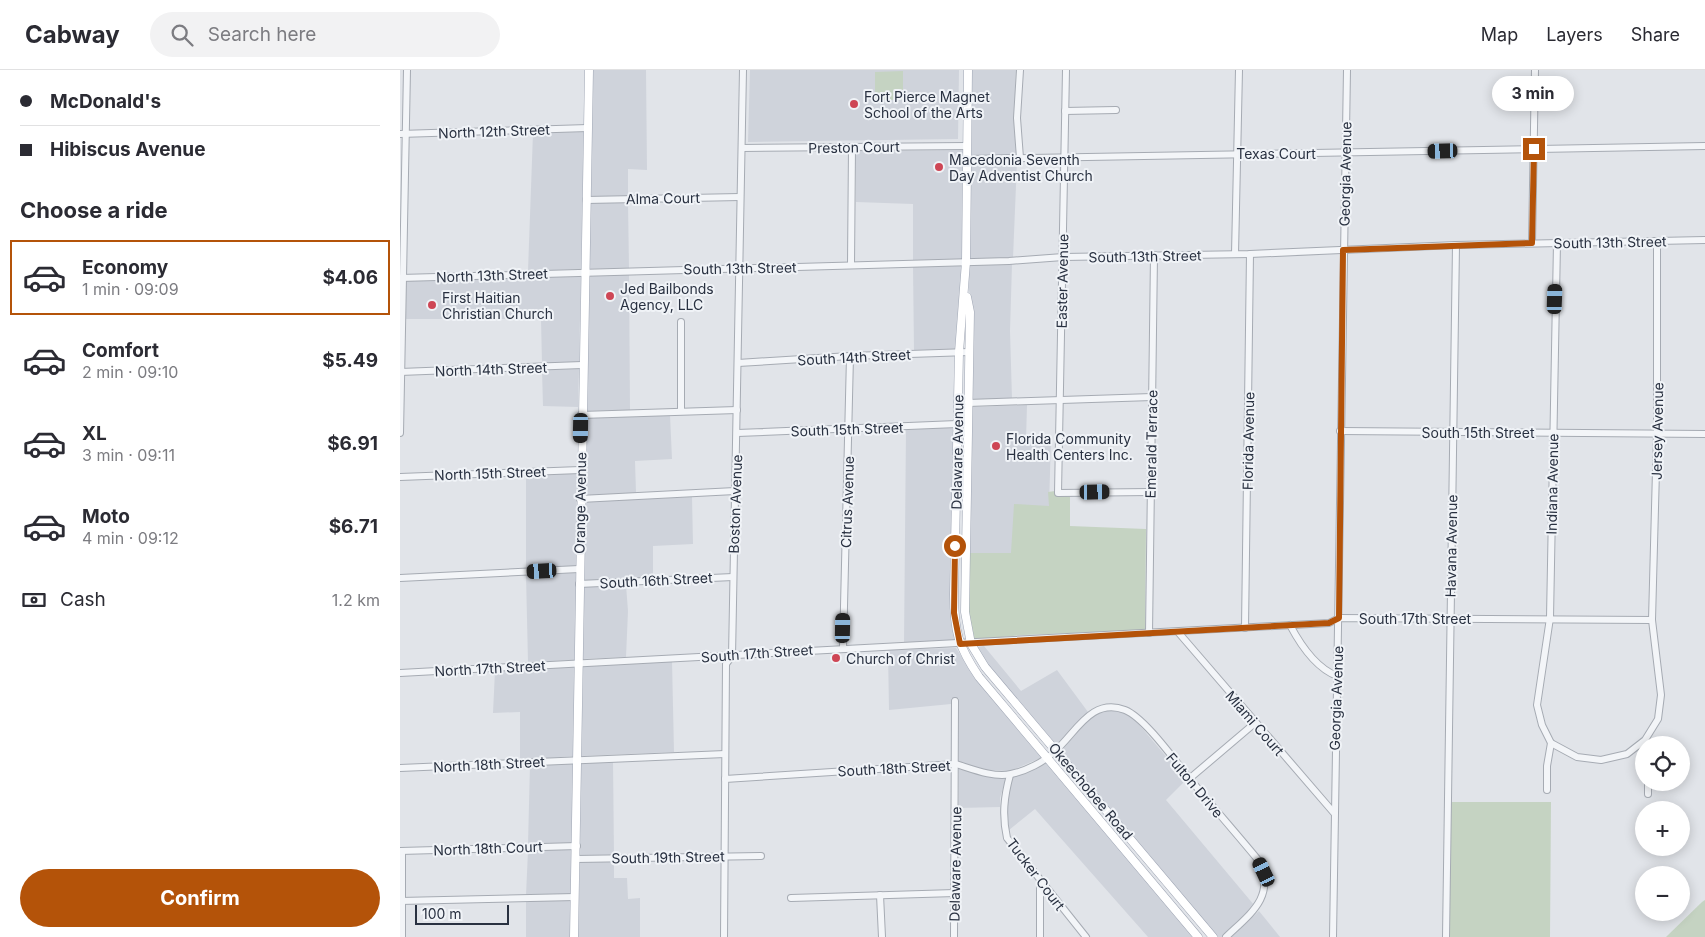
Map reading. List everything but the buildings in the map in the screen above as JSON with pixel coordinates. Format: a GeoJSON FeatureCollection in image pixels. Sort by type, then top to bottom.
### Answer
{"type":"FeatureCollection","features":[{"type":"Feature","properties":{"kind":"main road","name":"Orange Avenue"},"geometry":{"type":"LineString","coordinates":[[574,937],[580,663],[580,470],[588,70]]}},
{"type":"Feature","properties":{"kind":"main road","name":"Delaware Avenue"},"geometry":{"type":"LineString","coordinates":[[960,644],[954,613],[959,352],[966,262],[968,70]]}},
{"type":"Feature","properties":{"kind":"main road","name":"Delaware Avenue"},"geometry":{"type":"LineString","coordinates":[[965,290],[970,312],[965,612],[971,644]]}},
{"type":"Feature","properties":{"kind":"main road","name":"Okeechobee Road"},"geometry":{"type":"LineString","coordinates":[[960,644],[979,677],[1198,937]]}},
{"type":"Feature","properties":{"kind":"main road","name":"Okeechobee Road"},"geometry":{"type":"LineString","coordinates":[[971,644],[985,667],[1213,937]]}},
{"type":"Feature","properties":{"kind":"street"},"geometry":{"type":"LineString","coordinates":[[400,433],[403,134],[406,70]]}},
{"type":"Feature","properties":{"kind":"street","name":"Boston Avenue"},"geometry":{"type":"LineString","coordinates":[[724,937],[726,664],[732,656],[743,70]]}},
{"type":"Feature","properties":{"kind":"street"},"geometry":{"type":"LineString","coordinates":[[1020,70],[1017,118],[1020,158]]}},
{"type":"Feature","properties":{"kind":"street","name":"Easter Avenue"},"geometry":{"type":"LineString","coordinates":[[1066,70],[1058,493],[1150,492]]}},
{"type":"Feature","properties":{"kind":"street"},"geometry":{"type":"LineString","coordinates":[[1235,254],[1240,70]]}},
{"type":"Feature","properties":{"kind":"street","name":"Georgia Avenue"},"geometry":{"type":"LineString","coordinates":[[1333,937],[1343,250],[1348,70]]}},
{"type":"Feature","properties":{"kind":"street"},"geometry":{"type":"LineString","coordinates":[[1532,243],[1535,70]]}},
{"type":"Feature","properties":{"kind":"street"},"geometry":{"type":"LineString","coordinates":[[1065,110],[1116,110]]}},
{"type":"Feature","properties":{"kind":"street","name":"North 12th Street"},"geometry":{"type":"LineString","coordinates":[[403,134],[588,128]]}},
{"type":"Feature","properties":{"kind":"street","name":"Preston Court"},"geometry":{"type":"LineString","coordinates":[[742,148],[967,146]]}},
{"type":"Feature","properties":{"kind":"street","name":"Texas Court"},"geometry":{"type":"LineString","coordinates":[[967,159],[1705,146]]}},
{"type":"Feature","properties":{"kind":"street"},"geometry":{"type":"LineString","coordinates":[[851,266],[852,147]]}},
{"type":"Feature","properties":{"kind":"street","name":"Alma Court"},"geometry":{"type":"LineString","coordinates":[[586,200],[740,197]]}},
{"type":"Feature","properties":{"kind":"street","name":"South 13th Street"},"geometry":{"type":"LineString","coordinates":[[585,272],[851,266],[1063,257],[1250,254],[1456,245],[1705,240]]}},
{"type":"Feature","properties":{"kind":"street","name":"Jersey Avenue"},"geometry":{"type":"LineString","coordinates":[[1652,620],[1657,433],[1657,241]]}},
{"type":"Feature","properties":{"kind":"street","name":"Indiana Avenue"},"geometry":{"type":"LineString","coordinates":[[1552,743],[1542,725],[1537,705],[1550,618],[1557,243]]}},
{"type":"Feature","properties":{"kind":"street","name":"Havana Avenue"},"geometry":{"type":"LineString","coordinates":[[1446,937],[1456,245]]}},
{"type":"Feature","properties":{"kind":"street","name":"Florida Avenue"},"geometry":{"type":"LineString","coordinates":[[1245,628],[1250,254]]}},
{"type":"Feature","properties":{"kind":"street","name":"Emerald Terrace"},"geometry":{"type":"LineString","coordinates":[[1149,633],[1154,255]]}},
{"type":"Feature","properties":{"kind":"street","name":"North 13th Street"},"geometry":{"type":"LineString","coordinates":[[401,278],[585,272]]}},
{"type":"Feature","properties":{"kind":"street"},"geometry":{"type":"LineString","coordinates":[[681,322],[681,411]]}},
{"type":"Feature","properties":{"kind":"street","name":"South 14th Street"},"geometry":{"type":"LineString","coordinates":[[738,364],[850,356],[969,352]]}},
{"type":"Feature","properties":{"kind":"street","name":"Citrus Avenue"},"geometry":{"type":"LineString","coordinates":[[843,648],[850,356]]}},
{"type":"Feature","properties":{"kind":"street","name":"North 14th Street"},"geometry":{"type":"LineString","coordinates":[[401,372],[582,365]]}},
{"type":"Feature","properties":{"kind":"street"},"geometry":{"type":"LineString","coordinates":[[968,403],[1152,396]]}},
{"type":"Feature","properties":{"kind":"street"},"geometry":{"type":"LineString","coordinates":[[581,415],[737,410]]}},
{"type":"Feature","properties":{"kind":"street","name":"South 15th Street"},"geometry":{"type":"LineString","coordinates":[[737,433],[957,424]]}},
{"type":"Feature","properties":{"kind":"street","name":"South 15th Street"},"geometry":{"type":"LineString","coordinates":[[1340,431],[1705,434]]}},
{"type":"Feature","properties":{"kind":"street","name":"North 15th Street"},"geometry":{"type":"LineString","coordinates":[[400,477],[580,470]]}},
{"type":"Feature","properties":{"kind":"street"},"geometry":{"type":"LineString","coordinates":[[580,499],[735,491]]}},
{"type":"Feature","properties":{"kind":"street"},"geometry":{"type":"LineString","coordinates":[[400,578],[580,569]]}},
{"type":"Feature","properties":{"kind":"street","name":"South 16th Street"},"geometry":{"type":"LineString","coordinates":[[579,584],[733,577]]}},
{"type":"Feature","properties":{"kind":"street","name":"South 17th Street"},"geometry":{"type":"LineString","coordinates":[[580,663],[1178,632],[1329,623],[1339,618],[1652,620]]}},
{"type":"Feature","properties":{"kind":"street"},"geometry":{"type":"LineString","coordinates":[[1648,736],[1658,719],[1661,695],[1652,620]]}},
{"type":"Feature","properties":{"kind":"street"},"geometry":{"type":"LineString","coordinates":[[1290,625],[1297,639],[1326,671],[1337,676]]}},
{"type":"Feature","properties":{"kind":"street","name":"Miami Court"},"geometry":{"type":"LineString","coordinates":[[1178,632],[1334,813]]}},
{"type":"Feature","properties":{"kind":"street","name":"North 17th Street"},"geometry":{"type":"LineString","coordinates":[[400,673],[580,663]]}},
{"type":"Feature","properties":{"kind":"street","name":"Delaware Avenue"},"geometry":{"type":"LineString","coordinates":[[954,937],[955,701]]}},
{"type":"Feature","properties":{"kind":"street","name":"Fulton Drive"},"geometry":{"type":"LineString","coordinates":[[1056,750],[1088,716],[1102,708],[1113,707],[1126,710],[1138,718],[1258,861],[1264,872],[1264,889],[1256,909],[1226,937]]}},
{"type":"Feature","properties":{"kind":"street"},"geometry":{"type":"LineString","coordinates":[[1189,778],[1255,723]]}},
{"type":"Feature","properties":{"kind":"street"},"geometry":{"type":"LineString","coordinates":[[1547,790],[1547,766],[1552,743],[1577,757],[1601,760],[1627,754],[1635,749]]}},
{"type":"Feature","properties":{"kind":"street","name":"South 18th Street"},"geometry":{"type":"LineString","coordinates":[[725,779],[956,764],[985,773],[1010,775],[1048,757],[1056,750]]}},
{"type":"Feature","properties":{"kind":"street"},"geometry":{"type":"LineString","coordinates":[[578,759],[725,754]]}},
{"type":"Feature","properties":{"kind":"street","name":"North 18th Street"},"geometry":{"type":"LineString","coordinates":[[400,768],[578,759]]}},
{"type":"Feature","properties":{"kind":"street","name":"Tucker Court"},"geometry":{"type":"LineString","coordinates":[[1010,775],[1003,798],[1003,822],[1007,838],[1040,882],[1086,937]]}},
{"type":"Feature","properties":{"kind":"street","name":"North 18th Court"},"geometry":{"type":"LineString","coordinates":[[401,851],[576,846]]}},
{"type":"Feature","properties":{"kind":"street"},"geometry":{"type":"LineString","coordinates":[[401,851],[402,937]]}},
{"type":"Feature","properties":{"kind":"street","name":"South 19th Street"},"geometry":{"type":"LineString","coordinates":[[576,859],[760,856]]}},
{"type":"Feature","properties":{"kind":"street"},"geometry":{"type":"LineString","coordinates":[[1040,882],[1040,937]]}},
{"type":"Feature","properties":{"kind":"street"},"geometry":{"type":"LineString","coordinates":[[791,898],[955,893]]}},
{"type":"Feature","properties":{"kind":"street"},"geometry":{"type":"LineString","coordinates":[[880,895],[882,937]]}},
{"type":"Feature","properties":{"kind":"street"},"geometry":{"type":"LineString","coordinates":[[401,901],[575,897]]}},
{"type":"Feature","properties":{"kind":"shaded area"},"geometry":{"type":"Polygon","coordinates":[[[592,70],[646,70],[647,170],[628,169],[628,196],[590,197],[592,70]]]}},
{"type":"Feature","properties":{"kind":"shaded area","name":"Fort Pierce Magnet School of the Arts"},"geometry":{"type":"Polygon","coordinates":[[[750,70],[959,70],[958,139],[748,142],[750,70]]]}},
{"type":"Feature","properties":{"kind":"shaded area"},"geometry":{"type":"Polygon","coordinates":[[[972,70],[1016,70],[1014,118],[1016,155],[971,156],[972,70]]]}},
{"type":"Feature","properties":{"kind":"shaded area"},"geometry":{"type":"Polygon","coordinates":[[[584,132],[581,269],[528,271],[533,133],[584,132]]]}},
{"type":"Feature","properties":{"kind":"shaded area"},"geometry":{"type":"Polygon","coordinates":[[[963,150],[962,259],[913,260],[913,204],[856,202],[856,151],[963,150]]]}},
{"type":"Feature","properties":{"kind":"shaded area"},"geometry":{"type":"Polygon","coordinates":[[[1017,161],[1013,258],[969,259],[971,162],[1017,161]]]}},
{"type":"Feature","properties":{"kind":"shaded area"},"geometry":{"type":"Polygon","coordinates":[[[590,203],[628,203],[629,268],[588,269],[590,203]]]}},
{"type":"Feature","properties":{"kind":"shaded area"},"geometry":{"type":"Polygon","coordinates":[[[1012,264],[1010,331],[1012,399],[972,400],[973,312],[969,290],[969,265],[1012,264]]]}},
{"type":"Feature","properties":{"kind":"shaded area"},"geometry":{"type":"Polygon","coordinates":[[[962,266],[956,349],[914,350],[913,267],[962,266]]]}},
{"type":"Feature","properties":{"kind":"shaded area"},"geometry":{"type":"Polygon","coordinates":[[[629,274],[630,410],[585,411],[588,275],[629,274]]]}},
{"type":"Feature","properties":{"kind":"shaded area"},"geometry":{"type":"Polygon","coordinates":[[[581,275],[579,362],[542,364],[541,319],[406,319],[406,281],[581,275]]]}},
{"type":"Feature","properties":{"kind":"shaded area"},"geometry":{"type":"Polygon","coordinates":[[[579,369],[578,407],[543,406],[542,370],[579,369]]]}},
{"type":"Feature","properties":{"kind":"shaded area"},"geometry":{"type":"Polygon","coordinates":[[[1027,405],[1026,440],[1051,440],[1049,506],[1011,553],[969,553],[972,407],[1027,405]]]}},
{"type":"Feature","properties":{"kind":"shaded area"},"geometry":{"type":"Polygon","coordinates":[[[670,415],[672,459],[635,461],[636,493],[584,496],[585,418],[670,415]]]}},
{"type":"Feature","properties":{"kind":"shaded area"},"geometry":{"type":"Polygon","coordinates":[[[954,427],[951,613],[955,641],[904,643],[906,430],[954,427]]]}},
{"type":"Feature","properties":{"kind":"shaded area"},"geometry":{"type":"Polygon","coordinates":[[[577,473],[576,566],[526,569],[526,475],[577,473]]]}},
{"type":"Feature","properties":{"kind":"shaded area"},"geometry":{"type":"Polygon","coordinates":[[[692,497],[693,544],[653,546],[653,577],[583,581],[584,502],[692,497]]]}},
{"type":"Feature","properties":{"kind":"shaded area"},"geometry":{"type":"Polygon","coordinates":[[[576,573],[576,660],[528,662],[526,575],[576,573]]]}},
{"type":"Feature","properties":{"kind":"shaded area"},"geometry":{"type":"Polygon","coordinates":[[[626,585],[628,611],[626,657],[583,659],[583,587],[626,585]]]}},
{"type":"Feature","properties":{"kind":"shaded area"},"geometry":{"type":"Polygon","coordinates":[[[984,646],[1021,691],[1057,670],[1088,712],[1056,745],[988,665],[976,647],[984,646]]]}},
{"type":"Feature","properties":{"kind":"shaded area"},"geometry":{"type":"Polygon","coordinates":[[[956,648],[976,679],[1043,757],[1010,771],[986,770],[959,762],[959,698],[951,698],[951,704],[889,710],[888,650],[956,648]]]}},
{"type":"Feature","properties":{"kind":"shaded area"},"geometry":{"type":"Polygon","coordinates":[[[672,661],[674,752],[581,756],[583,666],[672,661]]]}},
{"type":"Feature","properties":{"kind":"shaded area"},"geometry":{"type":"Polygon","coordinates":[[[576,666],[574,756],[520,760],[520,712],[493,713],[495,671],[576,666]]]}},
{"type":"Feature","properties":{"kind":"shaded area"},"geometry":{"type":"Polygon","coordinates":[[[1113,710],[1124,713],[1136,721],[1186,780],[1166,800],[1254,905],[1221,937],[1218,937],[1061,751],[1090,718],[1103,711],[1113,710]]]}},
{"type":"Feature","properties":{"kind":"shaded area"},"geometry":{"type":"Polygon","coordinates":[[[613,761],[614,855],[580,856],[581,762],[613,761]]]}},
{"type":"Feature","properties":{"kind":"shaded area"},"geometry":{"type":"Polygon","coordinates":[[[574,762],[573,843],[528,844],[530,765],[574,762]]]}},
{"type":"Feature","properties":{"kind":"shaded area"},"geometry":{"type":"Polygon","coordinates":[[[1047,762],[1194,937],[1148,937],[1035,809],[1009,830],[1007,799],[1013,777],[1047,762]]]}},
{"type":"Feature","properties":{"kind":"shaded area"},"geometry":{"type":"Polygon","coordinates":[[[959,769],[984,776],[1006,778],[1000,798],[1000,807],[959,808],[959,769]]]}},
{"type":"Feature","properties":{"kind":"shaded area"},"geometry":{"type":"Polygon","coordinates":[[[573,849],[572,894],[526,895],[528,851],[573,849]]]}},
{"type":"Feature","properties":{"kind":"shaded area"},"geometry":{"type":"Polygon","coordinates":[[[614,861],[614,878],[627,878],[628,899],[640,898],[640,937],[578,937],[580,862],[614,861]]]}},
{"type":"Feature","properties":{"kind":"shaded area"},"geometry":{"type":"Polygon","coordinates":[[[572,900],[571,937],[526,937],[526,901],[572,900]]]}},
{"type":"Feature","properties":{"kind":"shaded area"},"geometry":{"type":"Polygon","coordinates":[[[1259,911],[1280,937],[1231,937],[1259,911]]]}},
{"type":"Feature","properties":{"kind":"green space"},"geometry":{"type":"Polygon","coordinates":[[[903,71],[903,100],[875,100],[875,72],[903,71]]]}},
{"type":"Feature","properties":{"kind":"green space"},"geometry":{"type":"Polygon","coordinates":[[[1055,491],[1055,496],[1070,496],[1070,526],[1146,529],[1145,630],[973,638],[968,612],[969,553],[1011,553],[1014,504],[1049,506],[1048,492],[1055,491]]]}},
{"type":"Feature","properties":{"kind":"green space"},"geometry":{"type":"Polygon","coordinates":[[[1451,802],[1551,802],[1550,937],[1449,937],[1451,802]]]}},
{"type":"Feature","properties":{"kind":"green space"},"geometry":{"type":"Polygon","coordinates":[[[1705,900],[1705,937],[1666,937],[1682,921],[1690,921],[1690,914],[1705,900]]]}},
{"type":"Feature","properties":{"kind":"place","name":"Fort Pierce Magnet School of the Arts"},"geometry":{"type":"Point","coordinates":[854,104]}},
{"type":"Feature","properties":{"kind":"place","name":"Macedonia Seventh Day Adventist Church"},"geometry":{"type":"Point","coordinates":[939,167]}},
{"type":"Feature","properties":{"kind":"place","name":"Jed Bailbonds Agency, LLC"},"geometry":{"type":"Point","coordinates":[610,296]}},
{"type":"Feature","properties":{"kind":"place","name":"First Haitian Christian Church"},"geometry":{"type":"Point","coordinates":[432,305]}},
{"type":"Feature","properties":{"kind":"place","name":"Florida Community Health Centers Inc."},"geometry":{"type":"Point","coordinates":[996,446]}},
{"type":"Feature","properties":{"kind":"place","name":"Church of Christ"},"geometry":{"type":"Point","coordinates":[836,658]}},
{"type":"Feature","properties":{"kind":"route"},"geometry":{"type":"LineString","coordinates":[[955,546],[954,613],[960,644],[1329,623],[1339,618],[1343,250],[1532,243],[1534,149]]}}]}
